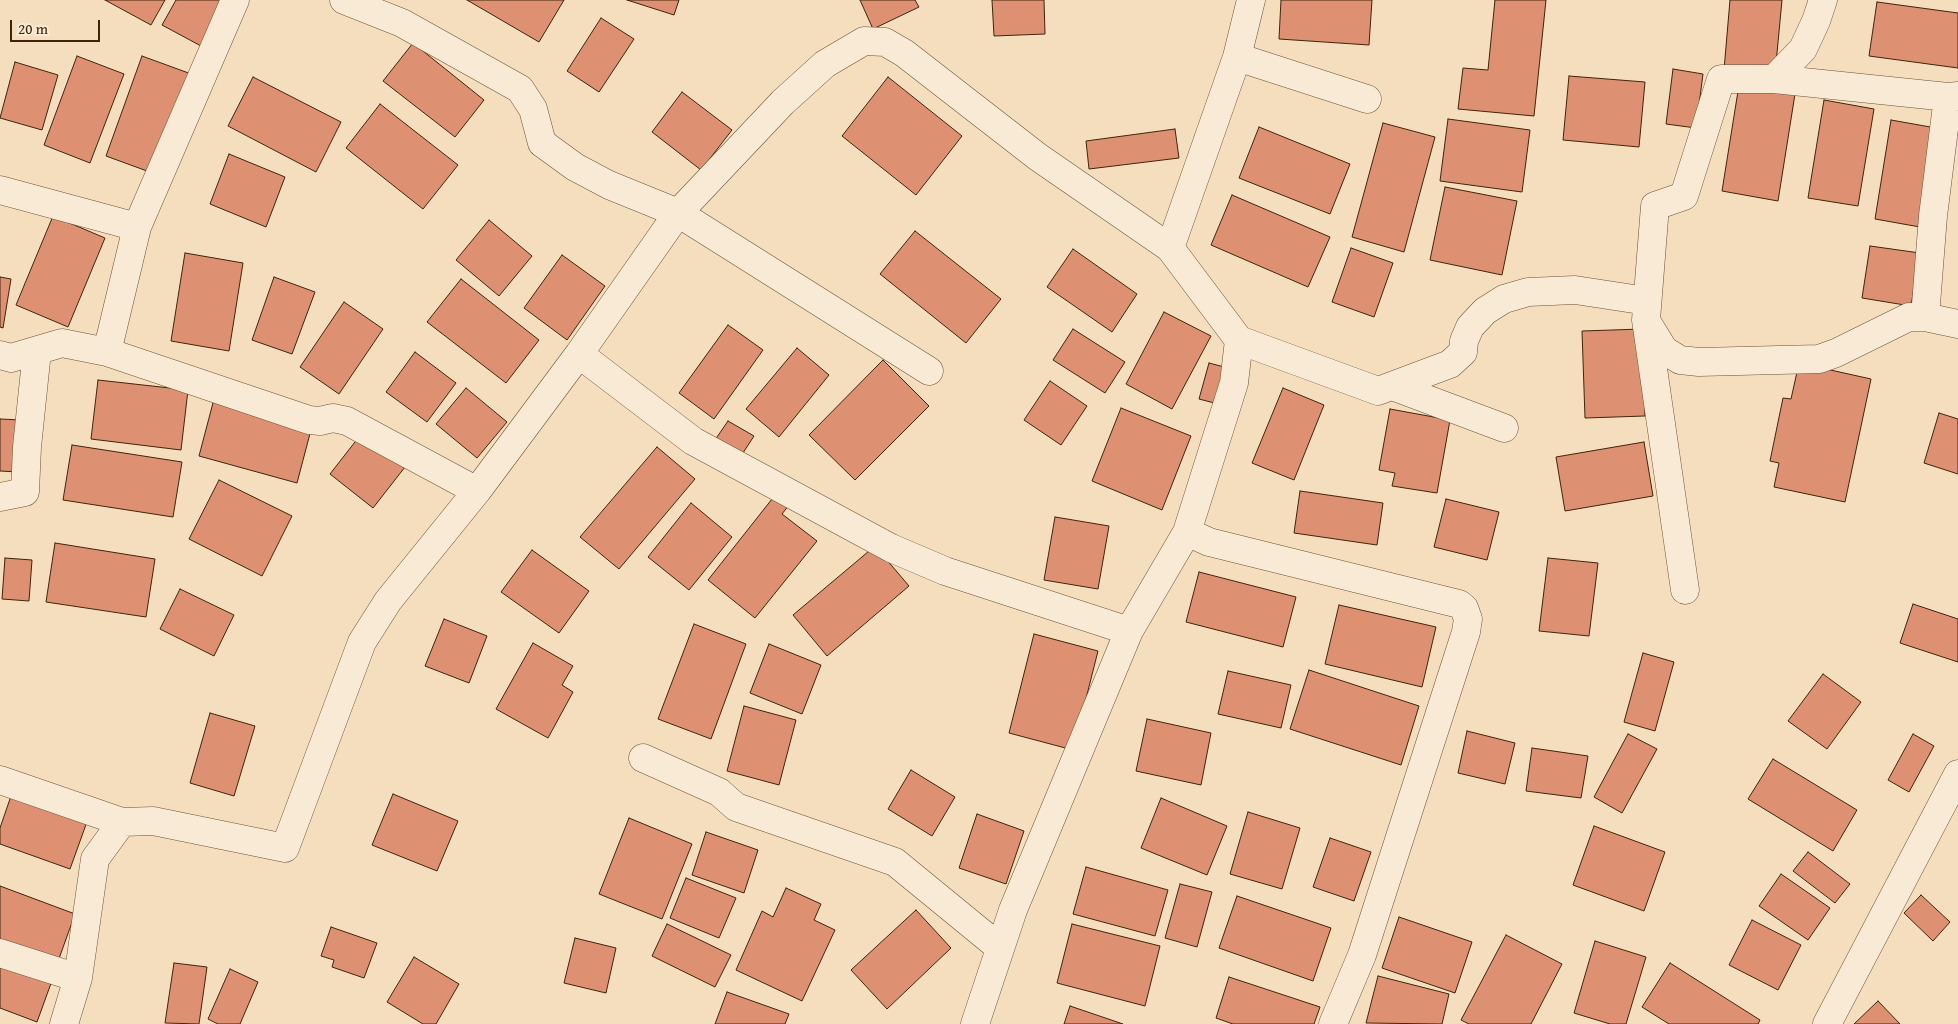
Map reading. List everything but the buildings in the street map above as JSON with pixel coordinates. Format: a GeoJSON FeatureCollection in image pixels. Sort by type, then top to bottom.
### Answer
{"type":"FeatureCollection","features":[{"type":"Feature","properties":{"kind":"street"},"geometry":{"type":"LineString","coordinates":[[107,352],[137,227],[235,0]]}},
{"type":"Feature","properties":{"kind":"street"},"geometry":{"type":"LineString","coordinates":[[344,0],[402,23],[520,89],[533,109],[542,143],[574,167],[609,186],[678,213],[929,371]]}},
{"type":"Feature","properties":{"kind":"street"},"geometry":{"type":"LineString","coordinates":[[1170,248],[1237,57],[1251,0]]}},
{"type":"Feature","properties":{"kind":"street"},"geometry":{"type":"LineString","coordinates":[[1774,79],[1804,49],[1823,0]]}},
{"type":"Feature","properties":{"kind":"street"},"geometry":{"type":"LineString","coordinates":[[0,780],[122,822],[153,821],[285,848],[362,642],[388,601],[477,491],[579,354],[678,213],[783,102],[825,64],[864,41],[885,42],[904,53],[1038,157],[1170,248],[1239,340],[1378,391],[1450,364],[1463,352],[1464,341],[1470,327],[1485,311],[1504,299],[1528,292],[1576,290],[1646,311],[1664,350],[1680,360],[1699,362],[1819,359],[1836,353],[1909,317],[1925,317],[1958,324]]}},
{"type":"Feature","properties":{"kind":"street"},"geometry":{"type":"LineString","coordinates":[[1804,49],[1827,85]]}},
{"type":"Feature","properties":{"kind":"street"},"geometry":{"type":"LineString","coordinates":[[1237,57],[1367,99]]}},
{"type":"Feature","properties":{"kind":"street"},"geometry":{"type":"LineString","coordinates":[[1685,590],[1646,311],[1655,206],[1684,196],[1721,79],[1774,79],[1953,96],[1933,216],[1925,317]]}},
{"type":"Feature","properties":{"kind":"street"},"geometry":{"type":"LineString","coordinates":[[0,190],[137,227]]}},
{"type":"Feature","properties":{"kind":"street"},"geometry":{"type":"LineString","coordinates":[[975,1024],[1013,910],[1129,630],[1188,532],[1234,383],[1239,340]]}},
{"type":"Feature","properties":{"kind":"street"},"geometry":{"type":"LineString","coordinates":[[0,355],[11,358],[62,344],[107,352],[309,420],[320,421],[333,418],[347,421],[477,491]]}},
{"type":"Feature","properties":{"kind":"street"},"geometry":{"type":"LineString","coordinates":[[0,497],[25,492],[37,351]]}},
{"type":"Feature","properties":{"kind":"street"},"geometry":{"type":"LineString","coordinates":[[579,354],[693,440],[891,548],[945,571],[1129,630]]}},
{"type":"Feature","properties":{"kind":"street"},"geometry":{"type":"LineString","coordinates":[[1392,386],[1504,428]]}},
{"type":"Feature","properties":{"kind":"street"},"geometry":{"type":"LineString","coordinates":[[1188,532],[1209,542],[1459,604],[1464,608],[1468,619],[1466,632],[1362,954],[1333,1024]]}},
{"type":"Feature","properties":{"kind":"street"},"geometry":{"type":"LineString","coordinates":[[643,758],[719,792],[736,807],[895,862],[1000,948]]}},
{"type":"Feature","properties":{"kind":"street"},"geometry":{"type":"LineString","coordinates":[[1827,1024],[1958,774]]}},
{"type":"Feature","properties":{"kind":"street"},"geometry":{"type":"LineString","coordinates":[[64,1024],[78,978],[95,859],[122,822]]}},
{"type":"Feature","properties":{"kind":"street"},"geometry":{"type":"LineString","coordinates":[[0,953],[78,978]]}}]}
